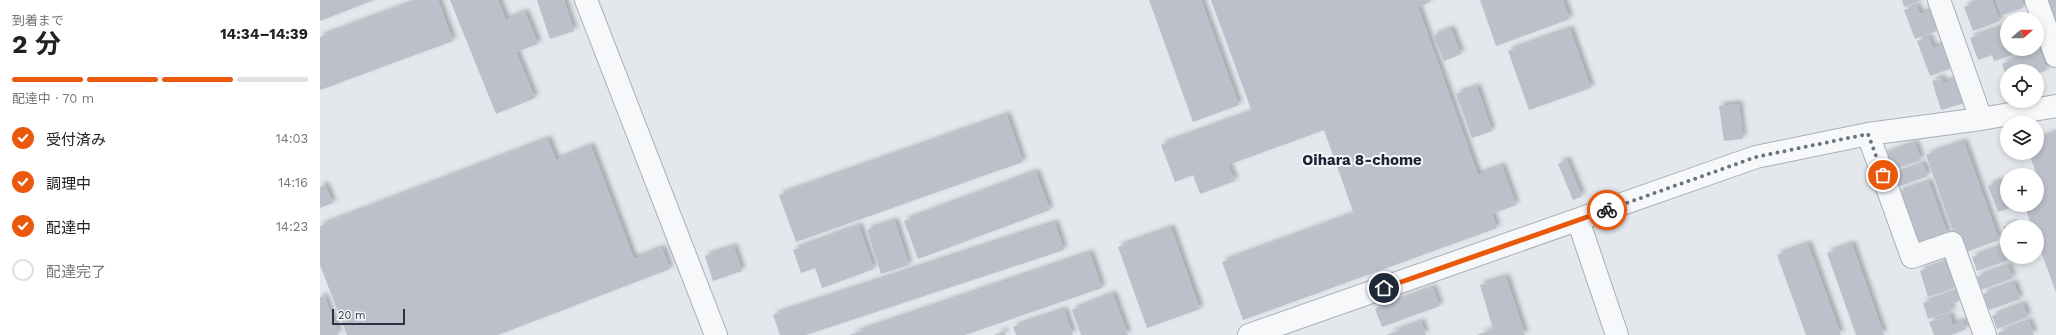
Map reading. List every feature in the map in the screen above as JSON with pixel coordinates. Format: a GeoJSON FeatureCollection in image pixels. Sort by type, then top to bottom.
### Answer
{"type":"FeatureCollection","features":[{"type":"Feature","properties":{"kind":"street"},"geometry":{"type":"LineString","coordinates":[[586,0],[716,335]]}},
{"type":"Feature","properties":{"kind":"street"},"geometry":{"type":"LineString","coordinates":[[1939,0],[1981,119]]}},
{"type":"Feature","properties":{"kind":"street"},"geometry":{"type":"LineString","coordinates":[[2036,0],[2056,56]]}},
{"type":"Feature","properties":{"kind":"street"},"geometry":{"type":"LineString","coordinates":[[1249,335],[1756,157],[1868,134],[1981,119],[2056,106]]}},
{"type":"Feature","properties":{"kind":"street"},"geometry":{"type":"LineString","coordinates":[[1868,134],[1912,257],[1952,243],[1985,335]]}},
{"type":"Feature","properties":{"kind":"street"},"geometry":{"type":"LineString","coordinates":[[1578,220],[1617,335]]}},
{"type":"Feature","properties":{"kind":"building"},"geometry":{"type":"Polygon","coordinates":[[[320,0],[374,0],[320,21],[320,0]]]}},
{"type":"Feature","properties":{"kind":"building"},"geometry":{"type":"Polygon","coordinates":[[[420,0],[438,0],[453,41],[320,90],[320,37],[420,0]]]}},
{"type":"Feature","properties":{"kind":"building"},"geometry":{"type":"Polygon","coordinates":[[[450,0],[498,0],[506,20],[525,12],[538,44],[516,52],[535,98],[496,114],[450,0]]]}},
{"type":"Feature","properties":{"kind":"building"},"geometry":{"type":"Polygon","coordinates":[[[537,0],[564,0],[574,31],[550,39],[537,0]]]}},
{"type":"Feature","properties":{"kind":"building"},"geometry":{"type":"Polygon","coordinates":[[[1149,0],[1201,0],[1239,105],[1193,122],[1149,0]]]}},
{"type":"Feature","properties":{"kind":"building"},"geometry":{"type":"Polygon","coordinates":[[[1211,0],[1430,0],[1430,2],[1418,7],[1478,175],[1502,166],[1516,205],[1492,214],[1497,228],[1243,320],[1222,262],[1354,214],[1324,130],[1228,165],[1235,181],[1200,194],[1193,175],[1175,182],[1161,145],[1252,112],[1211,0]]]}},
{"type":"Feature","properties":{"kind":"building"},"geometry":{"type":"Polygon","coordinates":[[[1480,0],[1563,0],[1570,19],[1496,46],[1480,0]]]}},
{"type":"Feature","properties":{"kind":"building"},"geometry":{"type":"Polygon","coordinates":[[[1902,0],[1922,0],[1904,7],[1902,0]]]}},
{"type":"Feature","properties":{"kind":"building"},"geometry":{"type":"Polygon","coordinates":[[[1981,0],[1992,0],[2000,21],[1973,31],[1964,7],[1981,0]]]}},
{"type":"Feature","properties":{"kind":"building"},"geometry":{"type":"Polygon","coordinates":[[[1997,0],[2021,0],[2023,8],[2011,12],[2001,12],[1997,0]]]}},
{"type":"Feature","properties":{"kind":"building"},"geometry":{"type":"Polygon","coordinates":[[[2046,0],[2056,0],[2056,27],[2046,0]]]}},
{"type":"Feature","properties":{"kind":"building"},"geometry":{"type":"Polygon","coordinates":[[[1917,6],[1920,14],[1930,11],[1937,31],[1915,39],[1904,10],[1917,6]]]}},
{"type":"Feature","properties":{"kind":"building"},"geometry":{"type":"Polygon","coordinates":[[[2000,28],[2000,56],[2010,56],[1994,61],[1992,55],[1978,60],[1970,38],[2000,28]]]}},
{"type":"Feature","properties":{"kind":"building"},"geometry":{"type":"Polygon","coordinates":[[[1451,29],[1461,54],[1444,61],[1433,36],[1451,29]]]}},
{"type":"Feature","properties":{"kind":"building"},"geometry":{"type":"Polygon","coordinates":[[[1570,29],[1591,88],[1529,110],[1508,51],[1570,29]]]}},
{"type":"Feature","properties":{"kind":"building"},"geometry":{"type":"Polygon","coordinates":[[[1929,37],[1933,48],[1943,45],[1952,68],[1930,76],[1917,41],[1929,37]]]}},
{"type":"Feature","properties":{"kind":"building"},"geometry":{"type":"Polygon","coordinates":[[[2017,56],[2042,56],[2047,70],[2044,71],[2044,64],[2002,64],[2018,58],[2017,56]]]}},
{"type":"Feature","properties":{"kind":"building"},"geometry":{"type":"Polygon","coordinates":[[[1942,78],[1943,83],[1956,79],[1964,103],[1941,110],[1932,81],[1942,78]]]}},
{"type":"Feature","properties":{"kind":"building"},"geometry":{"type":"Polygon","coordinates":[[[1477,87],[1492,131],[1472,138],[1456,94],[1477,87]]]}},
{"type":"Feature","properties":{"kind":"building"},"geometry":{"type":"Polygon","coordinates":[[[1739,104],[1743,139],[1724,141],[1719,106],[1739,104]]]}},
{"type":"Feature","properties":{"kind":"building"},"geometry":{"type":"Polygon","coordinates":[[[1007,115],[1023,162],[796,242],[779,195],[1007,115]]]}},
{"type":"Feature","properties":{"kind":"building"},"geometry":{"type":"Polygon","coordinates":[[[2056,132],[2056,292],[2044,260],[2044,220],[2029,220],[2027,212],[2044,212],[2044,168],[2034,168],[2032,160],[2044,160],[2044,137],[2056,132]]]}},
{"type":"Feature","properties":{"kind":"building"},"geometry":{"type":"Polygon","coordinates":[[[548,139],[556,160],[591,146],[634,259],[662,248],[670,269],[498,335],[347,335],[320,265],[320,226],[548,139]]]}},
{"type":"Feature","properties":{"kind":"building"},"geometry":{"type":"Polygon","coordinates":[[[1964,142],[1999,240],[1961,254],[1926,155],[1964,142]]]}},
{"type":"Feature","properties":{"kind":"building"},"geometry":{"type":"Polygon","coordinates":[[[1915,143],[1921,160],[1890,171],[1883,155],[1915,143]]]}},
{"type":"Feature","properties":{"kind":"building"},"geometry":{"type":"Polygon","coordinates":[[[1567,160],[1582,196],[1573,200],[1558,164],[1567,160]]]}},
{"type":"Feature","properties":{"kind":"building"},"geometry":{"type":"Polygon","coordinates":[[[1923,164],[1928,176],[1895,188],[1891,176],[1923,164]]]}},
{"type":"Feature","properties":{"kind":"building"},"geometry":{"type":"Polygon","coordinates":[[[1036,172],[1050,210],[918,259],[904,221],[1036,172]]]}},
{"type":"Feature","properties":{"kind":"building"},"geometry":{"type":"Polygon","coordinates":[[[1999,181],[2000,211],[1998,212],[1988,186],[1999,181]]]}},
{"type":"Feature","properties":{"kind":"building"},"geometry":{"type":"Polygon","coordinates":[[[1929,182],[1948,235],[1917,247],[1897,193],[1929,182]]]}},
{"type":"Feature","properties":{"kind":"building"},"geometry":{"type":"Polygon","coordinates":[[[325,185],[333,203],[320,208],[320,187],[325,185]]]}},
{"type":"Feature","properties":{"kind":"building"},"geometry":{"type":"Polygon","coordinates":[[[895,221],[909,265],[881,274],[867,230],[895,221]]]}},
{"type":"Feature","properties":{"kind":"building"},"geometry":{"type":"Polygon","coordinates":[[[1055,223],[1064,250],[806,335],[780,335],[773,315],[1055,223]]]}},
{"type":"Feature","properties":{"kind":"building"},"geometry":{"type":"Polygon","coordinates":[[[859,226],[874,269],[822,288],[815,268],[801,273],[793,250],[859,226]]]}},
{"type":"Feature","properties":{"kind":"building"},"geometry":{"type":"Polygon","coordinates":[[[1171,228],[1200,309],[1147,328],[1118,247],[1171,228]]]}},
{"type":"Feature","properties":{"kind":"building"},"geometry":{"type":"Polygon","coordinates":[[[1808,244],[1841,335],[1806,335],[1777,255],[1808,244]]]}},
{"type":"Feature","properties":{"kind":"building"},"geometry":{"type":"Polygon","coordinates":[[[1852,244],[1884,335],[1856,335],[1827,253],[1852,244]]]}},
{"type":"Feature","properties":{"kind":"building"},"geometry":{"type":"Polygon","coordinates":[[[734,247],[742,271],[713,281],[705,256],[734,247]]]}},
{"type":"Feature","properties":{"kind":"building"},"geometry":{"type":"Polygon","coordinates":[[[2000,248],[2000,263],[1977,271],[1972,257],[2000,248]]]}},
{"type":"Feature","properties":{"kind":"building"},"geometry":{"type":"Polygon","coordinates":[[[1090,253],[1102,288],[965,335],[849,335],[1090,253]]]}},
{"type":"Feature","properties":{"kind":"building"},"geometry":{"type":"Polygon","coordinates":[[[1946,262],[1955,288],[1928,297],[1920,271],[1946,262]]]}},
{"type":"Feature","properties":{"kind":"building"},"geometry":{"type":"Polygon","coordinates":[[[2008,266],[2013,278],[1981,290],[1977,277],[2008,266]]]}},
{"type":"Feature","properties":{"kind":"building"},"geometry":{"type":"Polygon","coordinates":[[[1506,277],[1525,335],[1477,335],[1493,329],[1480,285],[1506,277]]]}},
{"type":"Feature","properties":{"kind":"building"},"geometry":{"type":"Polygon","coordinates":[[[2014,283],[2020,299],[1989,310],[1983,294],[2014,283]]]}},
{"type":"Feature","properties":{"kind":"building"},"geometry":{"type":"Polygon","coordinates":[[[1433,288],[1440,306],[1382,327],[1375,309],[1433,288]]]}},
{"type":"Feature","properties":{"kind":"building"},"geometry":{"type":"Polygon","coordinates":[[[1956,292],[1959,301],[1950,305],[1952,311],[1928,319],[1923,303],[1956,292]]]}},
{"type":"Feature","properties":{"kind":"building"},"geometry":{"type":"Polygon","coordinates":[[[1113,294],[1128,335],[1081,335],[1072,310],[1113,294]]]}},
{"type":"Feature","properties":{"kind":"building"},"geometry":{"type":"Polygon","coordinates":[[[324,296],[339,334],[337,335],[320,335],[320,297],[324,296]]]}},
{"type":"Feature","properties":{"kind":"building"},"geometry":{"type":"Polygon","coordinates":[[[2023,304],[2028,317],[1997,329],[1992,316],[2023,304]]]}},
{"type":"Feature","properties":{"kind":"building"},"geometry":{"type":"Polygon","coordinates":[[[1064,310],[1073,335],[1016,335],[1013,327],[1064,310]]]}},
{"type":"Feature","properties":{"kind":"building"},"geometry":{"type":"Polygon","coordinates":[[[1950,315],[1953,325],[1963,321],[1966,329],[1951,335],[1934,335],[1929,322],[1950,315]]]}},
{"type":"Feature","properties":{"kind":"building"},"geometry":{"type":"Polygon","coordinates":[[[2029,321],[2034,335],[1998,335],[1998,333],[2029,321]]]}},
{"type":"Feature","properties":{"kind":"building"},"geometry":{"type":"Polygon","coordinates":[[[1421,322],[1426,335],[1386,335],[1421,322]]]}},
{"type":"Feature","properties":{"kind":"building"},"geometry":{"type":"Polygon","coordinates":[[[1004,331],[1006,335],[994,335],[1004,331]]]}},
{"type":"Feature","properties":{"kind":"way so far"},"geometry":{"type":"LineString","coordinates":[[1607,210],[1756,157],[1868,134],[1883,175]]}},
{"type":"Feature","properties":{"kind":"district","name":"Oihara 8-chome"},"geometry":{"type":"Point","coordinates":[1362,160]}},
{"type":"Feature","properties":{"kind":"route"},"geometry":{"type":"LineString","coordinates":[[1384,288],[1607,210]]}}]}
